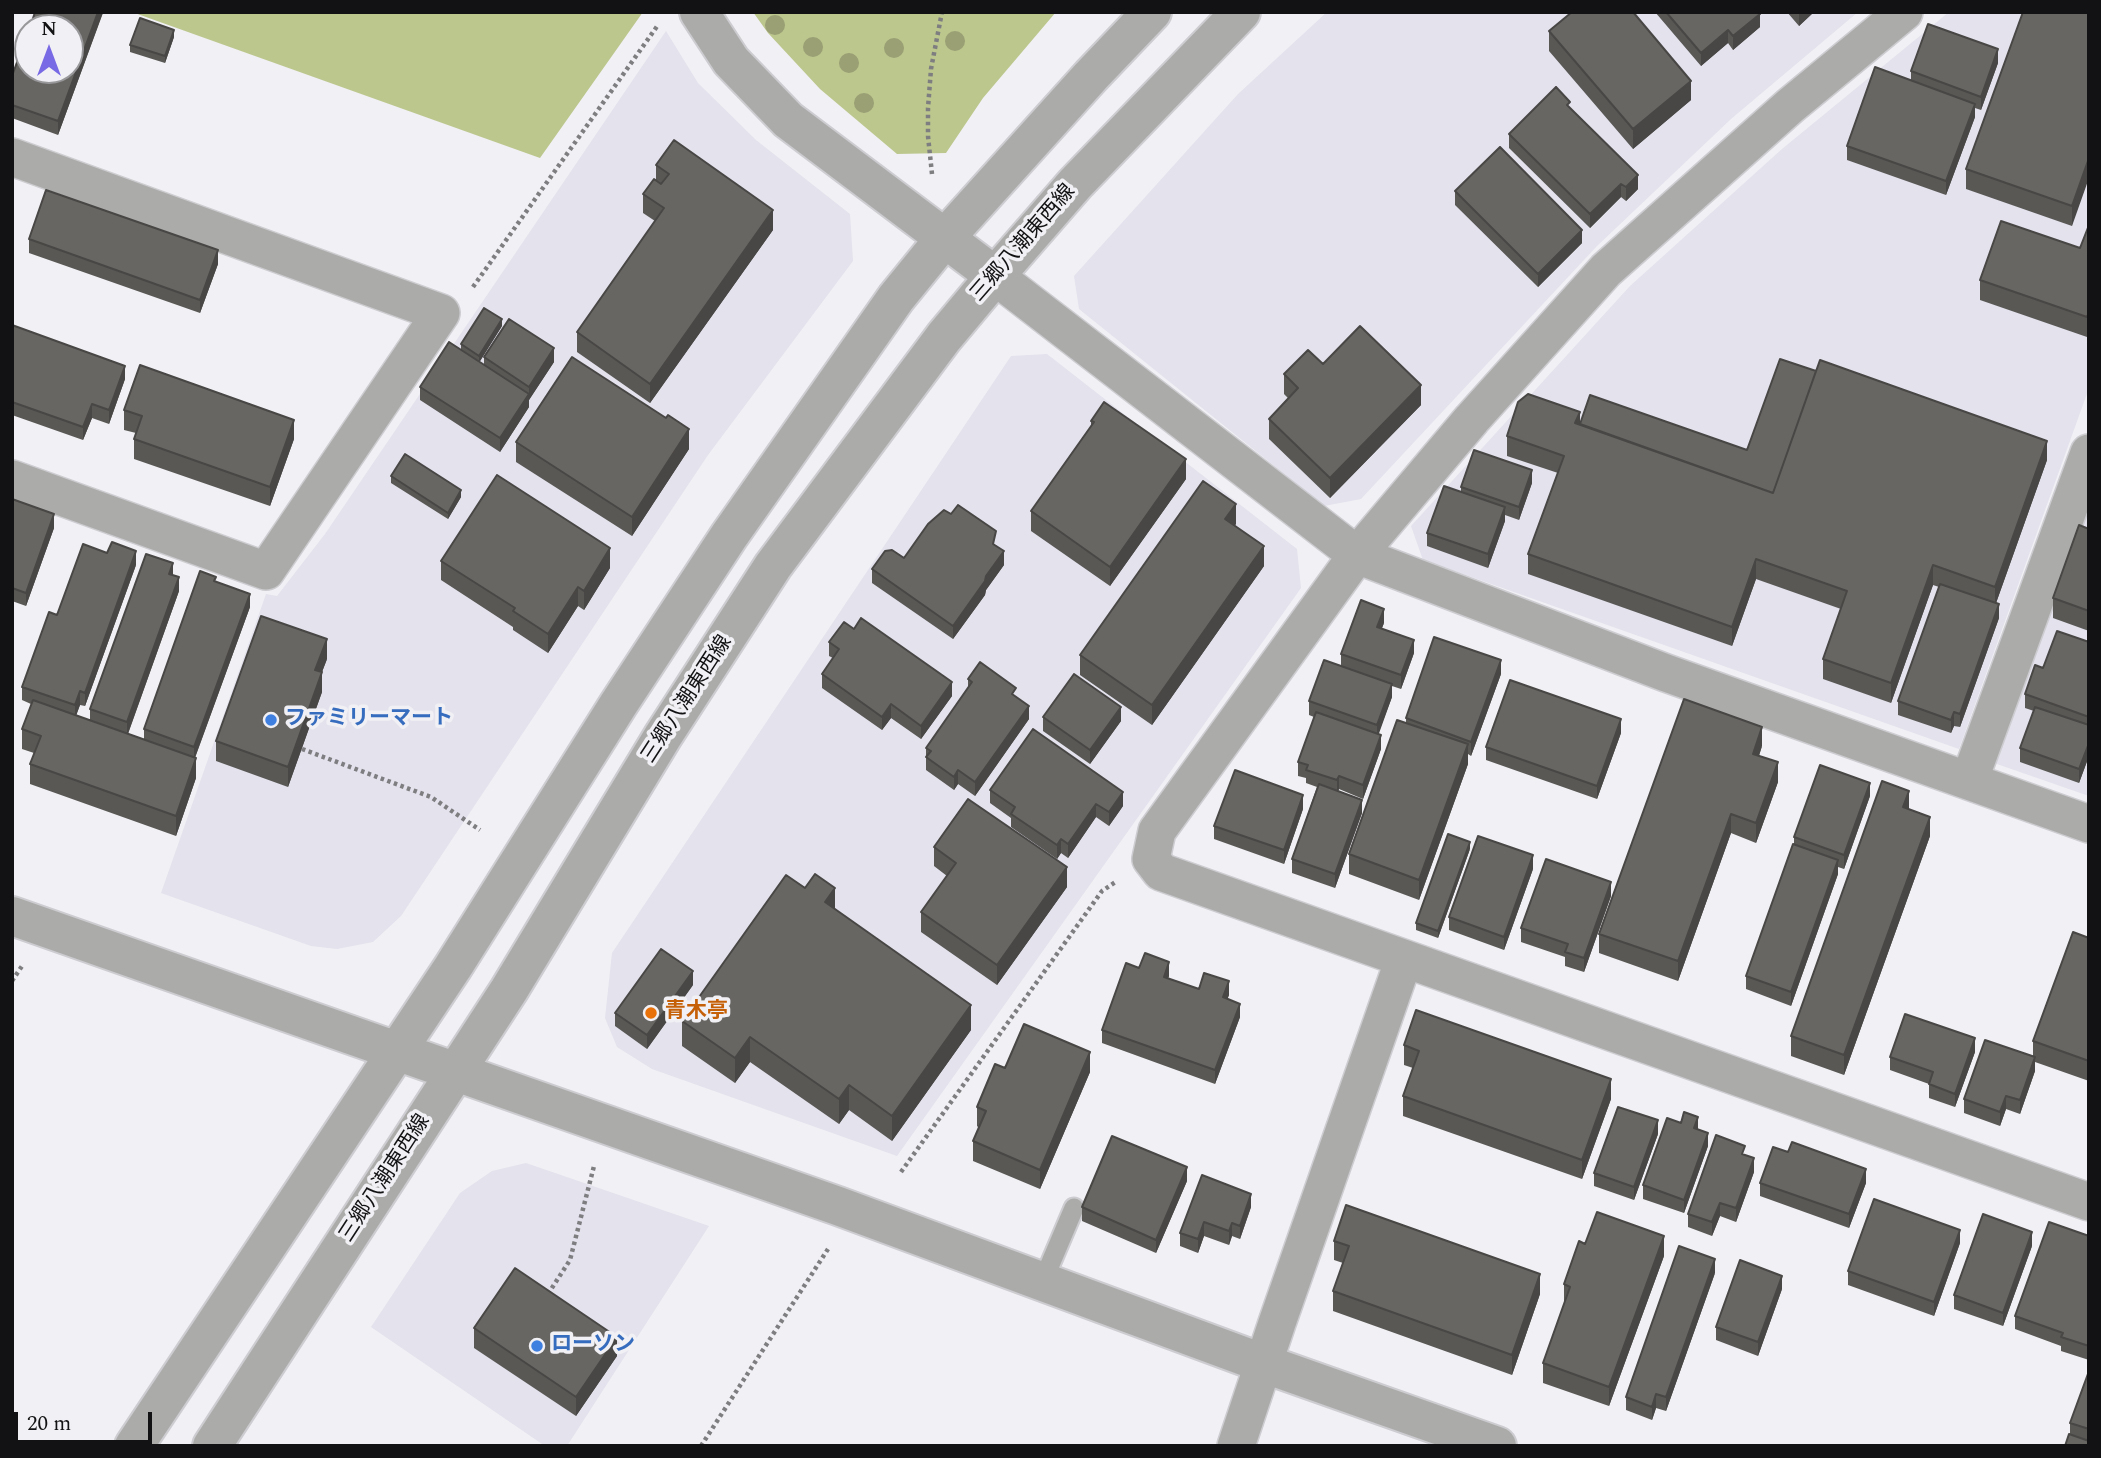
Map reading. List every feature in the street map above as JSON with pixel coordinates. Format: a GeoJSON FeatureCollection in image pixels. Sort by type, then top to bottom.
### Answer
{"type":"FeatureCollection","features":[{"type":"Feature","properties":{"kind":"street"},"geometry":{"type":"LineString","coordinates":[[699,12],[731,61],[788,120],[1357,555],[1666,673],[2089,824]]}},
{"type":"Feature","properties":{"kind":"street"},"geometry":{"type":"LineString","coordinates":[[134,1446],[453,967],[618,705],[729,536],[896,298],[944,239],[1152,12]]}},
{"type":"Feature","properties":{"kind":"street","name":"三郷八潮東西線"},"geometry":{"type":"LineString","coordinates":[[212,1446],[509,990],[663,736],[773,566],[944,337],[995,276],[1075,184],[1241,12]]}},
{"type":"Feature","properties":{"kind":"street"},"geometry":{"type":"LineString","coordinates":[[1904,12],[1790,106],[1605,270],[1472,419],[1357,555],[1157,831],[1151,859],[1161,872],[2089,1202]]}},
{"type":"Feature","properties":{"kind":"street"},"geometry":{"type":"LineString","coordinates":[[12,479],[266,571],[441,313],[14,163]]}},
{"type":"Feature","properties":{"kind":"street"},"geometry":{"type":"LineString","coordinates":[[1969,781],[2089,453]]}},
{"type":"Feature","properties":{"kind":"street"},"geometry":{"type":"LineString","coordinates":[[12,916],[838,1206],[1265,1364],[1497,1446]]}},
{"type":"Feature","properties":{"kind":"street"},"geometry":{"type":"LineString","coordinates":[[1236,1446],[1265,1364],[1276,1322],[1404,959]]}},
{"type":"Feature","properties":{"kind":"lane"},"geometry":{"type":"LineString","coordinates":[[1043,1281],[1073,1208]]}},
{"type":"Feature","properties":{"kind":"path"},"geometry":{"type":"LineString","coordinates":[[933,175],[929,153],[928,108],[931,69],[942,12]]}},
{"type":"Feature","properties":{"kind":"path"},"geometry":{"type":"LineString","coordinates":[[441,313],[468,295],[661,20]]}},
{"type":"Feature","properties":{"kind":"path"},"geometry":{"type":"LineString","coordinates":[[302,749],[431,797],[480,830]]}},
{"type":"Feature","properties":{"kind":"path"},"geometry":{"type":"LineString","coordinates":[[901,1172],[1102,891],[1151,859]]}},
{"type":"Feature","properties":{"kind":"path"},"geometry":{"type":"LineString","coordinates":[[12,981],[22,966]]}},
{"type":"Feature","properties":{"kind":"path"},"geometry":{"type":"LineString","coordinates":[[541,1306],[570,1260],[594,1165]]}},
{"type":"Feature","properties":{"kind":"path"},"geometry":{"type":"LineString","coordinates":[[701,1446],[829,1247]]}},
{"type":"Feature","properties":{"kind":"shaded area"},"geometry":{"type":"Polygon","coordinates":[[[1327,12],[1858,12],[1731,119],[1597,246],[1361,499],[1324,506],[1079,309],[1074,276],[1238,94],[1327,12]]]}},
{"type":"Feature","properties":{"kind":"shaded area"},"geometry":{"type":"Polygon","coordinates":[[[1949,12],[2089,12],[2089,388],[1959,749],[1423,560],[1411,526],[1630,286],[1782,149],[1949,12]]]}},
{"type":"Feature","properties":{"kind":"shaded area"},"geometry":{"type":"Polygon","coordinates":[[[666,31],[698,83],[756,140],[850,214],[853,261],[708,455],[401,916],[373,942],[337,949],[311,946],[161,893],[266,594],[277,596],[325,534],[666,31]]]}},
{"type":"Feature","properties":{"kind":"shaded area"},"geometry":{"type":"Polygon","coordinates":[[[1047,354],[1297,549],[1301,588],[897,1156],[652,1069],[617,1047],[605,1018],[612,953],[1011,356],[1047,354]]]}},
{"type":"Feature","properties":{"kind":"shaded area"},"geometry":{"type":"Polygon","coordinates":[[[2089,497],[2089,796],[1994,763],[2089,497]]]}},
{"type":"Feature","properties":{"kind":"shaded area"},"geometry":{"type":"Polygon","coordinates":[[[526,1163],[709,1226],[567,1446],[545,1446],[371,1327],[460,1193],[492,1171],[526,1163]]]}},
{"type":"Feature","properties":{"kind":"green space"},"geometry":{"type":"Polygon","coordinates":[[[132,12],[643,12],[540,158],[132,12]]]}},
{"type":"Feature","properties":{"kind":"green space"},"geometry":{"type":"Polygon","coordinates":[[[753,12],[1056,12],[983,98],[946,153],[897,154],[820,89],[768,33],[753,12]]]}},
{"type":"Feature","properties":{"kind":"building"},"geometry":{"type":"Polygon","coordinates":[[[98,12],[84,50],[84,14],[34,14],[98,12]]]}},
{"type":"Feature","properties":{"kind":"building"},"geometry":{"type":"Polygon","coordinates":[[[1572,12],[1633,12],[1691,81],[1633,129],[1549,31],[1572,12]]]}},
{"type":"Feature","properties":{"kind":"building"},"geometry":{"type":"Polygon","coordinates":[[[1666,12],[1760,14],[1733,36],[1728,30],[1701,53],[1666,12]]]}},
{"type":"Feature","properties":{"kind":"building"},"geometry":{"type":"Polygon","coordinates":[[[2023,12],[2089,12],[2089,158],[2072,206],[1966,169],[2023,12]]]}},
{"type":"Feature","properties":{"kind":"building"},"geometry":{"type":"Polygon","coordinates":[[[140,18],[174,30],[165,56],[130,45],[140,18]]]}},
{"type":"Feature","properties":{"kind":"building"},"geometry":{"type":"Polygon","coordinates":[[[1928,24],[1998,49],[1981,97],[1911,71],[1928,24]]]}},
{"type":"Feature","properties":{"kind":"building"},"geometry":{"type":"Polygon","coordinates":[[[1875,67],[1975,104],[1946,181],[1847,146],[1875,67]]]}},
{"type":"Feature","properties":{"kind":"building"},"geometry":{"type":"Polygon","coordinates":[[[14,70],[14,84],[72,84],[58,121],[12,105],[14,70]]]}},
{"type":"Feature","properties":{"kind":"building"},"geometry":{"type":"Polygon","coordinates":[[[1556,87],[1570,102],[1567,105],[1638,175],[1626,187],[1621,184],[1590,214],[1509,134],[1556,87]]]}},
{"type":"Feature","properties":{"kind":"building"},"geometry":{"type":"Polygon","coordinates":[[[674,140],[773,210],[650,384],[577,332],[664,208],[643,194],[654,179],[661,184],[669,174],[656,165],[674,140]]]}},
{"type":"Feature","properties":{"kind":"building"},"geometry":{"type":"Polygon","coordinates":[[[1500,147],[1582,230],[1538,274],[1455,191],[1500,147]]]}},
{"type":"Feature","properties":{"kind":"building"},"geometry":{"type":"Polygon","coordinates":[[[46,190],[218,250],[200,300],[29,239],[46,190]]]}},
{"type":"Feature","properties":{"kind":"building"},"geometry":{"type":"Polygon","coordinates":[[[2001,221],[2080,248],[2089,225],[2087,317],[1980,280],[2001,221]]]}},
{"type":"Feature","properties":{"kind":"building"},"geometry":{"type":"Polygon","coordinates":[[[484,308],[502,319],[479,356],[461,344],[484,308]]]}},
{"type":"Feature","properties":{"kind":"building"},"geometry":{"type":"Polygon","coordinates":[[[509,319],[554,348],[529,387],[484,357],[509,319]]]}},
{"type":"Feature","properties":{"kind":"building"},"geometry":{"type":"Polygon","coordinates":[[[12,325],[125,366],[109,410],[92,404],[83,427],[12,402],[12,325]]]}},
{"type":"Feature","properties":{"kind":"building"},"geometry":{"type":"Polygon","coordinates":[[[1360,326],[1421,385],[1330,478],[1269,419],[1298,388],[1284,374],[1308,350],[1323,364],[1360,326]]]}},
{"type":"Feature","properties":{"kind":"building"},"geometry":{"type":"Polygon","coordinates":[[[449,342],[529,394],[500,438],[420,387],[449,342]]]}},
{"type":"Feature","properties":{"kind":"building"},"geometry":{"type":"Polygon","coordinates":[[[572,357],[666,418],[668,415],[689,429],[632,517],[516,442],[572,357]]]}},
{"type":"Feature","properties":{"kind":"building"},"geometry":{"type":"Polygon","coordinates":[[[1780,359],[1816,371],[1773,493],[1580,424],[1590,395],[1747,450],[1780,359]]]}},
{"type":"Feature","properties":{"kind":"building"},"geometry":{"type":"Polygon","coordinates":[[[1820,360],[2047,441],[1995,587],[1933,565],[1891,683],[1823,659],[1847,591],[1756,559],[1732,627],[1528,554],[1564,456],[1507,436],[1518,402],[1528,394],[1580,412],[1575,423],[1773,493],[1820,360]]]}},
{"type":"Feature","properties":{"kind":"building"},"geometry":{"type":"Polygon","coordinates":[[[140,365],[294,420],[270,487],[134,439],[142,416],[124,410],[140,365]]]}},
{"type":"Feature","properties":{"kind":"building"},"geometry":{"type":"Polygon","coordinates":[[[1104,402],[1186,459],[1110,567],[1031,511],[1094,422],[1091,421],[1104,402]]]}},
{"type":"Feature","properties":{"kind":"building"},"geometry":{"type":"Polygon","coordinates":[[[1474,450],[1532,470],[1519,507],[1461,487],[1474,450]]]}},
{"type":"Feature","properties":{"kind":"building"},"geometry":{"type":"Polygon","coordinates":[[[405,454],[461,490],[448,513],[391,476],[405,454]]]}},
{"type":"Feature","properties":{"kind":"building"},"geometry":{"type":"Polygon","coordinates":[[[497,475],[610,548],[584,591],[578,587],[548,634],[513,611],[515,608],[441,561],[497,475]]]}},
{"type":"Feature","properties":{"kind":"building"},"geometry":{"type":"Polygon","coordinates":[[[1203,481],[1236,504],[1225,519],[1264,546],[1152,705],[1080,655],[1203,481]]]}},
{"type":"Feature","properties":{"kind":"building"},"geometry":{"type":"Polygon","coordinates":[[[1444,486],[1505,507],[1488,554],[1427,533],[1444,486]]]}},
{"type":"Feature","properties":{"kind":"building"},"geometry":{"type":"Polygon","coordinates":[[[12,499],[54,514],[26,593],[12,588],[12,499]]]}},
{"type":"Feature","properties":{"kind":"building"},"geometry":{"type":"Polygon","coordinates":[[[958,505],[996,531],[993,544],[1004,551],[953,626],[872,569],[885,551],[892,550],[904,558],[928,524],[944,510],[951,514],[958,505]]]}},
{"type":"Feature","properties":{"kind":"building"},"geometry":{"type":"Polygon","coordinates":[[[2079,525],[2089,529],[2089,611],[2053,598],[2079,525]]]}},
{"type":"Feature","properties":{"kind":"building"},"geometry":{"type":"Polygon","coordinates":[[[112,542],[136,551],[85,693],[80,691],[75,705],[22,687],[49,612],[57,615],[83,544],[107,553],[112,542]]]}},
{"type":"Feature","properties":{"kind":"building"},"geometry":{"type":"Polygon","coordinates":[[[146,554],[173,563],[169,574],[179,577],[127,722],[90,709],[146,554]]]}},
{"type":"Feature","properties":{"kind":"building"},"geometry":{"type":"Polygon","coordinates":[[[200,571],[216,577],[214,581],[250,594],[194,747],[144,729],[200,571]]]}},
{"type":"Feature","properties":{"kind":"building"},"geometry":{"type":"Polygon","coordinates":[[[1940,584],[1999,604],[1960,714],[1954,712],[1951,720],[1898,701],[1940,584]]]}},
{"type":"Feature","properties":{"kind":"building"},"geometry":{"type":"Polygon","coordinates":[[[1361,600],[1384,609],[1377,627],[1414,640],[1401,675],[1341,654],[1361,600]]]}},
{"type":"Feature","properties":{"kind":"building","name":"ファミリーマート"},"geometry":{"type":"Polygon","coordinates":[[[261,616],[327,639],[315,670],[322,672],[288,767],[216,741],[261,616]]]}},
{"type":"Feature","properties":{"kind":"building"},"geometry":{"type":"Polygon","coordinates":[[[861,618],[952,682],[921,726],[891,704],[882,717],[822,674],[839,649],[829,642],[844,622],[854,629],[861,618]]]}},
{"type":"Feature","properties":{"kind":"building"},"geometry":{"type":"Polygon","coordinates":[[[2057,631],[2089,642],[2089,717],[2025,694],[2035,665],[2043,668],[2057,631]]]}},
{"type":"Feature","properties":{"kind":"building"},"geometry":{"type":"Polygon","coordinates":[[[1434,637],[1501,660],[1471,742],[1406,718],[1434,637]]]}},
{"type":"Feature","properties":{"kind":"building"},"geometry":{"type":"Polygon","coordinates":[[[1324,660],[1392,684],[1377,725],[1309,701],[1324,660]]]}},
{"type":"Feature","properties":{"kind":"building"},"geometry":{"type":"Polygon","coordinates":[[[980,662],[1016,688],[1012,694],[1029,706],[975,782],[958,770],[954,777],[926,757],[931,751],[926,748],[972,682],[968,679],[980,662]]]}},
{"type":"Feature","properties":{"kind":"building"},"geometry":{"type":"Polygon","coordinates":[[[1074,674],[1121,707],[1090,750],[1043,717],[1074,674]]]}},
{"type":"Feature","properties":{"kind":"building"},"geometry":{"type":"Polygon","coordinates":[[[1510,680],[1621,719],[1597,786],[1486,747],[1510,680]]]}},
{"type":"Feature","properties":{"kind":"building"},"geometry":{"type":"Polygon","coordinates":[[[1684,699],[1762,727],[1753,754],[1778,762],[1756,823],[1731,814],[1678,961],[1599,934],[1684,699]]]}},
{"type":"Feature","properties":{"kind":"building"},"geometry":{"type":"Polygon","coordinates":[[[33,700],[196,758],[176,816],[30,764],[41,736],[22,729],[33,700]]]}},
{"type":"Feature","properties":{"kind":"building"},"geometry":{"type":"Polygon","coordinates":[[[2035,707],[2089,725],[2089,743],[2079,769],[2020,748],[2035,707]]]}},
{"type":"Feature","properties":{"kind":"building"},"geometry":{"type":"Polygon","coordinates":[[[1316,712],[1381,735],[1363,785],[1339,776],[1337,780],[1306,770],[1308,765],[1298,762],[1316,712]]]}},
{"type":"Feature","properties":{"kind":"building"},"geometry":{"type":"Polygon","coordinates":[[[1397,720],[1468,744],[1419,880],[1349,854],[1397,720]]]}},
{"type":"Feature","properties":{"kind":"building"},"geometry":{"type":"Polygon","coordinates":[[[1033,729],[1123,792],[1109,812],[1096,804],[1068,844],[1061,839],[1057,845],[1011,814],[1015,807],[990,790],[1033,729]]]}},
{"type":"Feature","properties":{"kind":"building"},"geometry":{"type":"Polygon","coordinates":[[[1820,765],[1870,783],[1844,855],[1794,837],[1820,765]]]}},
{"type":"Feature","properties":{"kind":"building"},"geometry":{"type":"Polygon","coordinates":[[[1235,770],[1303,795],[1284,850],[1214,826],[1235,770]]]}},
{"type":"Feature","properties":{"kind":"building"},"geometry":{"type":"Polygon","coordinates":[[[1882,781],[1909,791],[1903,807],[1930,817],[1844,1055],[1791,1036],[1882,781]]]}},
{"type":"Feature","properties":{"kind":"building"},"geometry":{"type":"Polygon","coordinates":[[[1319,784],[1362,800],[1335,874],[1292,859],[1319,784]]]}},
{"type":"Feature","properties":{"kind":"building"},"geometry":{"type":"Polygon","coordinates":[[[968,799],[1067,867],[997,965],[921,912],[956,863],[934,847],[968,799]]]}},
{"type":"Feature","properties":{"kind":"building"},"geometry":{"type":"Polygon","coordinates":[[[1448,834],[1470,842],[1438,931],[1416,923],[1448,834]]]}},
{"type":"Feature","properties":{"kind":"building"},"geometry":{"type":"Polygon","coordinates":[[[1478,836],[1533,855],[1504,937],[1449,917],[1478,836]]]}},
{"type":"Feature","properties":{"kind":"building"},"geometry":{"type":"Polygon","coordinates":[[[1793,844],[1838,860],[1791,992],[1746,976],[1793,844]]]}},
{"type":"Feature","properties":{"kind":"building"},"geometry":{"type":"Polygon","coordinates":[[[1546,859],[1611,882],[1584,958],[1565,952],[1568,944],[1521,928],[1546,859]]]}},
{"type":"Feature","properties":{"kind":"building"},"geometry":{"type":"Polygon","coordinates":[[[815,874],[835,888],[825,902],[971,1005],[892,1116],[849,1085],[839,1099],[750,1037],[735,1058],[682,1021],[786,875],[805,888],[815,874]]]}},
{"type":"Feature","properties":{"kind":"building"},"geometry":{"type":"Polygon","coordinates":[[[2073,932],[2089,938],[2089,1061],[2033,1041],[2073,932]]]}},
{"type":"Feature","properties":{"kind":"building"},"geometry":{"type":"Polygon","coordinates":[[[661,949],[693,971],[647,1035],[615,1013],[661,949]]]}},
{"type":"Feature","properties":{"kind":"building"},"geometry":{"type":"Polygon","coordinates":[[[1145,953],[1169,962],[1164,977],[1199,989],[1204,973],[1229,981],[1223,997],[1240,1004],[1215,1070],[1102,1030],[1126,963],[1139,968],[1145,953]]]}},
{"type":"Feature","properties":{"kind":"building"},"geometry":{"type":"Polygon","coordinates":[[[1416,1010],[1611,1079],[1582,1160],[1403,1096],[1419,1051],[1404,1045],[1416,1010]]]}},
{"type":"Feature","properties":{"kind":"building"},"geometry":{"type":"Polygon","coordinates":[[[1905,1014],[1975,1038],[1955,1094],[1929,1084],[1933,1072],[1890,1057],[1905,1014]]]}},
{"type":"Feature","properties":{"kind":"building"},"geometry":{"type":"Polygon","coordinates":[[[1024,1024],[1090,1052],[1040,1170],[973,1141],[986,1111],[977,1107],[995,1064],[1005,1068],[1024,1024]]]}},
{"type":"Feature","properties":{"kind":"building"},"geometry":{"type":"Polygon","coordinates":[[[1985,1040],[2035,1057],[2020,1100],[2006,1096],[2000,1112],[1964,1099],[1985,1040]]]}},
{"type":"Feature","properties":{"kind":"building"},"geometry":{"type":"Polygon","coordinates":[[[1618,1107],[1658,1120],[1634,1187],[1594,1173],[1618,1107]]]}},
{"type":"Feature","properties":{"kind":"building"},"geometry":{"type":"Polygon","coordinates":[[[1684,1112],[1698,1117],[1694,1128],[1708,1133],[1684,1200],[1643,1185],[1667,1118],[1681,1123],[1684,1112]]]}},
{"type":"Feature","properties":{"kind":"building"},"geometry":{"type":"Polygon","coordinates":[[[1716,1135],[1745,1146],[1742,1154],[1754,1158],[1736,1208],[1720,1203],[1712,1222],[1688,1214],[1716,1135]]]}},
{"type":"Feature","properties":{"kind":"building"},"geometry":{"type":"Polygon","coordinates":[[[1112,1136],[1187,1167],[1156,1240],[1082,1207],[1112,1136]]]}},
{"type":"Feature","properties":{"kind":"building"},"geometry":{"type":"Polygon","coordinates":[[[1792,1142],[1866,1169],[1849,1214],[1760,1183],[1773,1147],[1788,1152],[1792,1142]]]}},
{"type":"Feature","properties":{"kind":"building"},"geometry":{"type":"Polygon","coordinates":[[[1202,1175],[1251,1194],[1240,1226],[1232,1223],[1229,1231],[1204,1222],[1198,1239],[1180,1233],[1202,1175]]]}},
{"type":"Feature","properties":{"kind":"building"},"geometry":{"type":"Polygon","coordinates":[[[1874,1199],[1960,1230],[1934,1302],[1848,1271],[1874,1199]]]}},
{"type":"Feature","properties":{"kind":"building"},"geometry":{"type":"Polygon","coordinates":[[[1346,1205],[1540,1274],[1512,1355],[1333,1291],[1349,1246],[1334,1241],[1346,1205]]]}},
{"type":"Feature","properties":{"kind":"building"},"geometry":{"type":"Polygon","coordinates":[[[1597,1212],[1664,1236],[1609,1387],[1543,1363],[1570,1287],[1564,1284],[1579,1241],[1585,1244],[1597,1212]]]}},
{"type":"Feature","properties":{"kind":"building"},"geometry":{"type":"Polygon","coordinates":[[[1983,1214],[2032,1232],[2003,1313],[1954,1295],[1983,1214]]]}},
{"type":"Feature","properties":{"kind":"building"},"geometry":{"type":"Polygon","coordinates":[[[2049,1222],[2089,1236],[2089,1346],[2061,1337],[2063,1333],[2015,1316],[2049,1222]]]}},
{"type":"Feature","properties":{"kind":"building"},"geometry":{"type":"Polygon","coordinates":[[[1679,1246],[1715,1259],[1666,1397],[1656,1394],[1652,1407],[1626,1397],[1679,1246]]]}},
{"type":"Feature","properties":{"kind":"building"},"geometry":{"type":"Polygon","coordinates":[[[1740,1260],[1782,1276],[1758,1342],[1716,1327],[1740,1260]]]}},
{"type":"Feature","properties":{"kind":"building"},"geometry":{"type":"Polygon","coordinates":[[[515,1268],[617,1337],[576,1397],[474,1328],[515,1268]]]}},
{"type":"Feature","properties":{"kind":"building"},"geometry":{"type":"Polygon","coordinates":[[[2089,1371],[2089,1429],[2070,1423],[2089,1371]]]}},
{"type":"Feature","properties":{"kind":"building"},"geometry":{"type":"Polygon","coordinates":[[[2069,1434],[2089,1441],[2089,1446],[2065,1446],[2069,1434]]]}},
{"type":"Feature","properties":{"kind":"place","name":"ファミリーマート"},"geometry":{"type":"Point","coordinates":[271,720]}},
{"type":"Feature","properties":{"kind":"place","name":"青木亭"},"geometry":{"type":"Point","coordinates":[651,1013]}},
{"type":"Feature","properties":{"kind":"place","name":"ローソン"},"geometry":{"type":"Point","coordinates":[537,1346]}}]}
